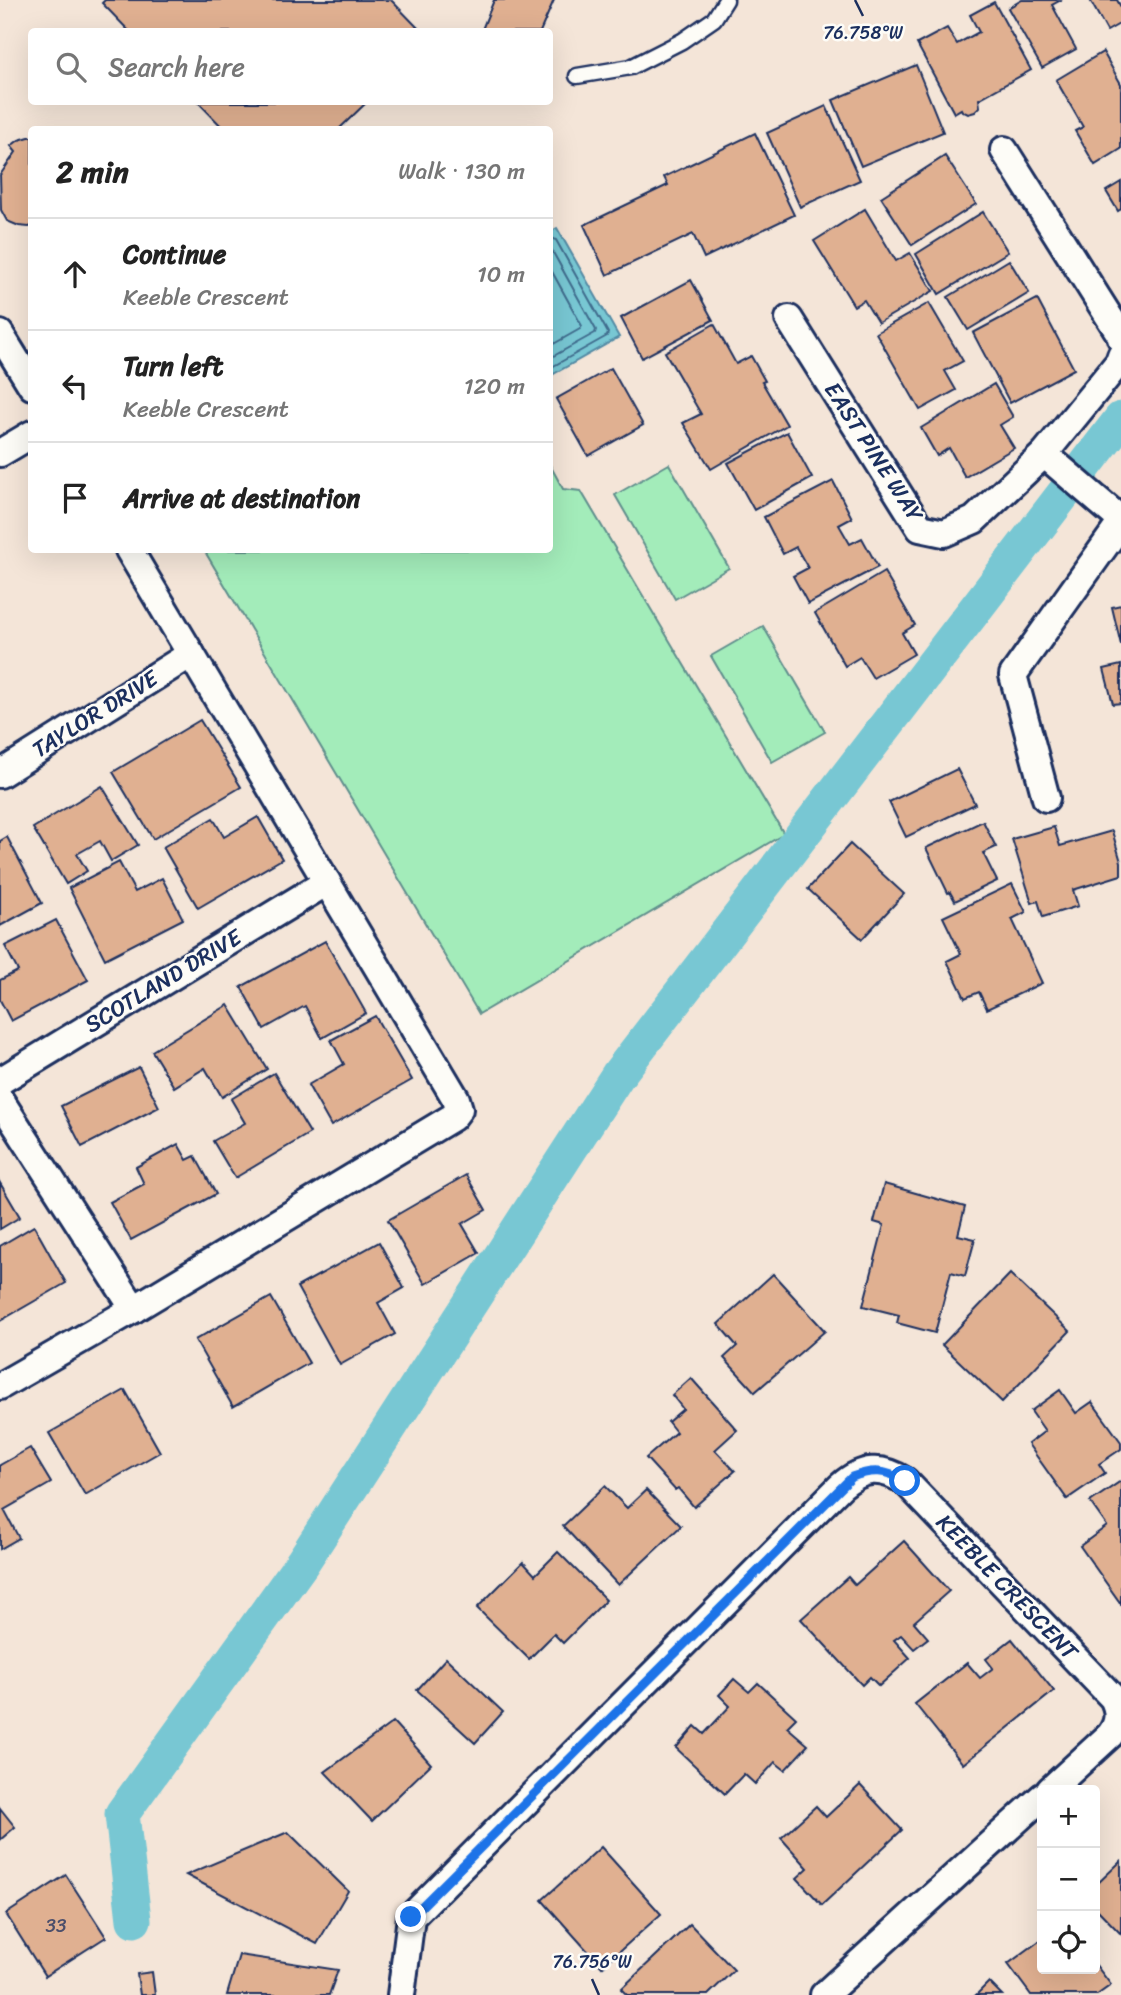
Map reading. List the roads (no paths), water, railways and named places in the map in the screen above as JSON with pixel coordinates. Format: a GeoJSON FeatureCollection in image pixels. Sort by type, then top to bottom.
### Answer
{"type":"FeatureCollection","features":[{"type":"Feature","properties":{"kind":"street"},"geometry":{"type":"LineString","coordinates":[[1004,150],[1121,338]]}},
{"type":"Feature","properties":{"kind":"street","name":"EAST PINE WAY"},"geometry":{"type":"LineString","coordinates":[[789,319],[920,528],[944,533],[974,520],[1044,454],[1119,362],[1121,356]]}},
{"type":"Feature","properties":{"kind":"street"},"geometry":{"type":"LineString","coordinates":[[0,334],[28,380]]}},
{"type":"Feature","properties":{"kind":"street"},"geometry":{"type":"LineString","coordinates":[[0,453],[28,436]]}},
{"type":"Feature","properties":{"kind":"street"},"geometry":{"type":"LineString","coordinates":[[1044,454],[1121,522],[1013,675],[1046,798]]}},
{"type":"Feature","properties":{"kind":"street"},"geometry":{"type":"LineString","coordinates":[[0,1386],[134,1309],[453,1117],[459,1109],[456,1099],[131,553]]}},
{"type":"Feature","properties":{"kind":"street","name":"TAYLOR DRIVE"},"geometry":{"type":"LineString","coordinates":[[0,774],[191,654]]}},
{"type":"Feature","properties":{"kind":"street","name":"SCOTLAND DRIVE"},"geometry":{"type":"LineString","coordinates":[[0,1081],[327,882]]}},
{"type":"Feature","properties":{"kind":"street"},"geometry":{"type":"LineString","coordinates":[[0,1100],[134,1309]]}},
{"type":"Feature","properties":{"kind":"street","name":"KEEBLE CRESCENT"},"geometry":{"type":"LineString","coordinates":[[401,1995],[411,1917],[841,1486],[865,1471],[893,1474],[905,1481],[1114,1699],[1118,1708],[1116,1727],[1055,1785]]}},
{"type":"Feature","properties":{"kind":"street"},"geometry":{"type":"LineString","coordinates":[[824,1995],[1037,1802]]}},
{"type":"Feature","properties":{"kind":"lane"},"geometry":{"type":"LineString","coordinates":[[577,76],[631,67],[682,41],[714,19],[726,0]]}},
{"type":"Feature","properties":{"kind":"water"},"geometry":{"type":"Polygon","coordinates":[[[557,228],[619,337],[553,374],[553,230],[557,228]]]}},
{"type":"Feature","properties":{"kind":"waterway"},"geometry":{"type":"LineString","coordinates":[[134,1920],[122,1814],[302,1563],[618,1075],[1121,419]]}}]}
